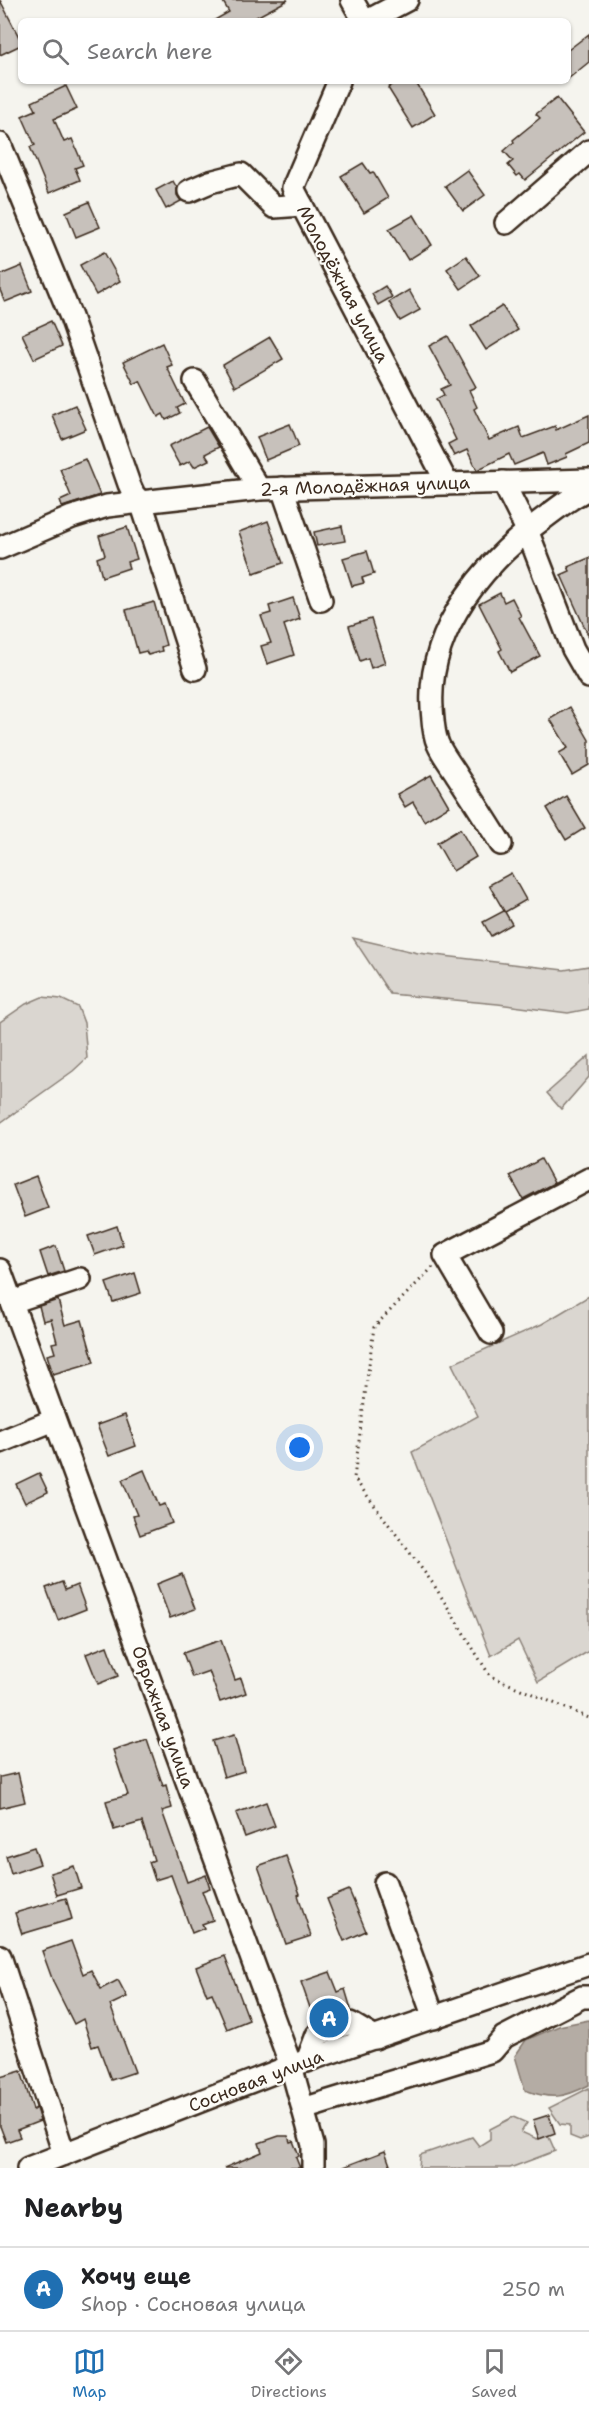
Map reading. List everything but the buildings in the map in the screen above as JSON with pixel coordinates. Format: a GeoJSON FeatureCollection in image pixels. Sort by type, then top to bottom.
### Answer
{"type":"FeatureCollection","features":[{"type":"Feature","properties":{"kind":"street"},"geometry":{"type":"LineString","coordinates":[[352,0],[363,18]]}},
{"type":"Feature","properties":{"kind":"street"},"geometry":{"type":"LineString","coordinates":[[371,18],[407,0]]}},
{"type":"Feature","properties":{"kind":"street","name":"Молодёжная улица"},"geometry":{"type":"LineString","coordinates":[[338,84],[293,188],[447,483]]}},
{"type":"Feature","properties":{"kind":"street"},"geometry":{"type":"LineString","coordinates":[[0,144],[71,317],[132,490],[141,502],[195,669]]}},
{"type":"Feature","properties":{"kind":"street"},"geometry":{"type":"LineString","coordinates":[[506,223],[589,151]]}},
{"type":"Feature","properties":{"kind":"street"},"geometry":{"type":"LineString","coordinates":[[189,191],[210,182],[241,174],[274,207],[302,205]]}},
{"type":"Feature","properties":{"kind":"street"},"geometry":{"type":"LineString","coordinates":[[195,381],[260,489]]}},
{"type":"Feature","properties":{"kind":"street","name":"2-я Молодёжная улица"},"geometry":{"type":"LineString","coordinates":[[0,548],[72,517],[107,506],[141,502],[260,489],[589,480]]}},
{"type":"Feature","properties":{"kind":"street"},"geometry":{"type":"LineString","coordinates":[[503,482],[527,530],[573,650],[589,677]]}},
{"type":"Feature","properties":{"kind":"street"},"geometry":{"type":"LineString","coordinates":[[282,488],[321,600]]}},
{"type":"Feature","properties":{"kind":"street"},"geometry":{"type":"LineString","coordinates":[[501,844],[437,743],[431,692],[439,651],[460,606],[471,588],[490,566],[527,530],[578,494],[589,489]]}},
{"type":"Feature","properties":{"kind":"street"},"geometry":{"type":"LineString","coordinates":[[492,1333],[445,1254],[589,1179]]}},
{"type":"Feature","properties":{"kind":"street","name":"Овражная улица"},"geometry":{"type":"LineString","coordinates":[[0,1270],[54,1420],[299,2063],[303,2109],[313,2145],[313,2168]]}},
{"type":"Feature","properties":{"kind":"street"},"geometry":{"type":"LineString","coordinates":[[12,1302],[80,1280]]}},
{"type":"Feature","properties":{"kind":"street"},"geometry":{"type":"LineString","coordinates":[[0,1442],[54,1420]]}},
{"type":"Feature","properties":{"kind":"street"},"geometry":{"type":"LineString","coordinates":[[385,1883],[434,2018]]}},
{"type":"Feature","properties":{"kind":"street"},"geometry":{"type":"LineString","coordinates":[[0,1956],[64,2154]]}},
{"type":"Feature","properties":{"kind":"street","name":"Сосновая улица"},"geometry":{"type":"LineString","coordinates":[[28,2168],[299,2063],[589,1964]]}},
{"type":"Feature","properties":{"kind":"street"},"geometry":{"type":"LineString","coordinates":[[303,2109],[492,2051],[504,2037],[582,1998],[589,1997]]}},
{"type":"Feature","properties":{"kind":"path"},"geometry":{"type":"LineString","coordinates":[[445,1254],[374,1327],[354,1478],[434,1585],[490,1676],[589,1718]]}},
{"type":"Feature","properties":{"kind":"shaded area"},"geometry":{"type":"Polygon","coordinates":[[[353,938],[418,953],[564,970],[589,966],[589,1009],[568,1013],[390,994],[353,938]]]}},
{"type":"Feature","properties":{"kind":"shaded area"},"geometry":{"type":"Polygon","coordinates":[[[42,997],[61,999],[78,1007],[84,1023],[87,1058],[73,1071],[0,1123],[0,1022],[26,1004],[42,997]]]}},
{"type":"Feature","properties":{"kind":"shaded area"},"geometry":{"type":"Polygon","coordinates":[[[589,1056],[589,1077],[561,1109],[547,1093],[589,1056]]]}},
{"type":"Feature","properties":{"kind":"shaded area"},"geometry":{"type":"Polygon","coordinates":[[[589,1296],[589,1651],[538,1682],[518,1640],[491,1656],[412,1452],[478,1416],[452,1364],[542,1324],[589,1296]]]}},
{"type":"Feature","properties":{"kind":"shaded area"},"geometry":{"type":"Polygon","coordinates":[[[589,2020],[589,2085],[572,2093],[557,2096],[525,2090],[515,2056],[526,2040],[559,2026],[589,2020]]]}},
{"type":"Feature","properties":{"kind":"shaded area"},"geometry":{"type":"Polygon","coordinates":[[[589,2088],[589,2137],[580,2140],[570,2136],[570,2125],[560,2124],[549,2108],[589,2088]]]}},
{"type":"Feature","properties":{"kind":"shaded area"},"geometry":{"type":"Polygon","coordinates":[[[513,2117],[527,2123],[521,2132],[537,2139],[548,2135],[555,2151],[510,2168],[419,2168],[420,2155],[472,2137],[479,2146],[490,2139],[490,2129],[513,2117]]]}},
{"type":"Feature","properties":{"kind":"place","name":"Хочу еще"},"geometry":{"type":"Point","coordinates":[329,2018]}}]}
